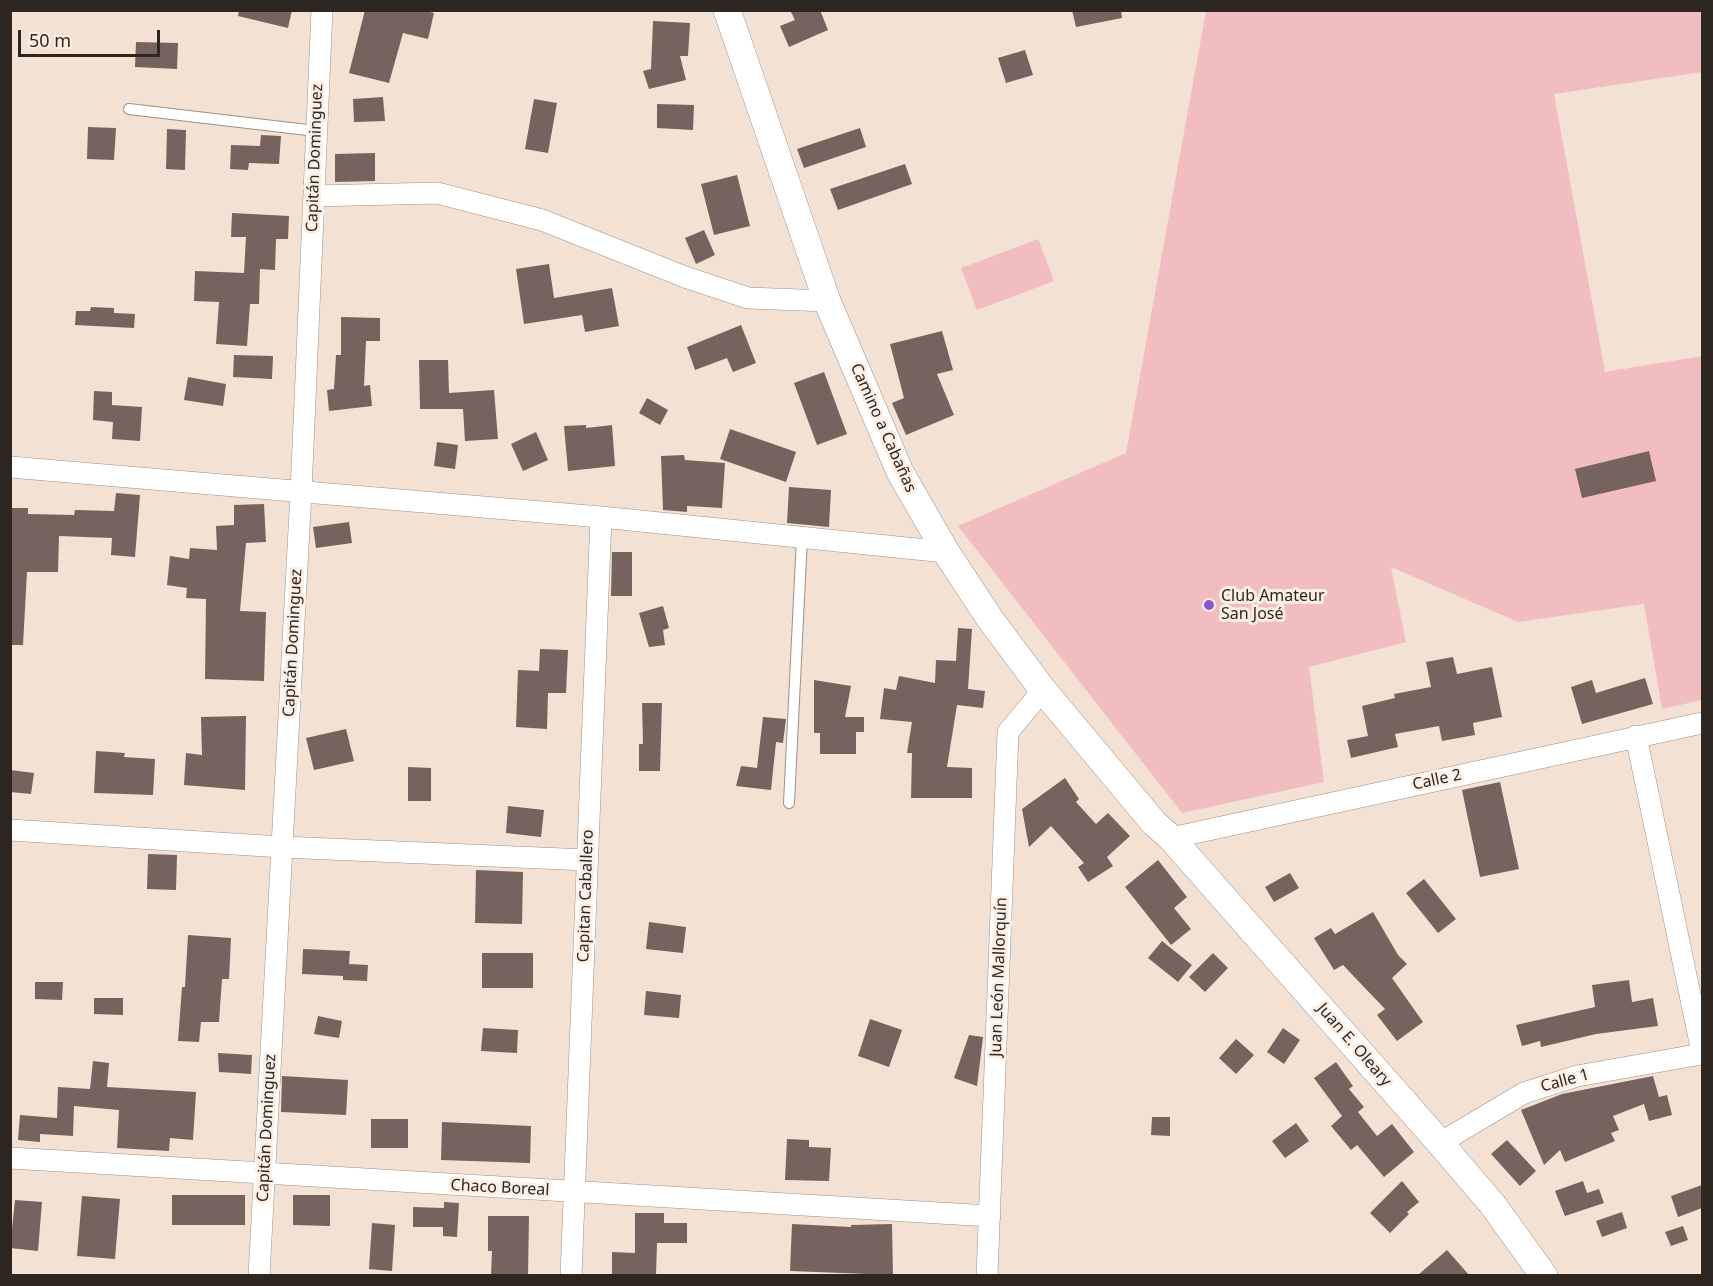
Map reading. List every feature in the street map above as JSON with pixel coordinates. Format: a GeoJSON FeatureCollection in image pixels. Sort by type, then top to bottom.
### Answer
{"type":"FeatureCollection","features":[{"type":"Feature","properties":{"kind":"street","name":"Capitán Dominguez"},"geometry":{"type":"LineString","coordinates":[[259,1275],[301,492],[322,10]]}},
{"type":"Feature","properties":{"kind":"street","name":"Camino a Cabañas"},"geometry":{"type":"LineString","coordinates":[[728,10],[827,301],[900,472],[945,552],[990,619],[1043,690],[1162,831]]}},
{"type":"Feature","properties":{"kind":"street"},"geometry":{"type":"LineString","coordinates":[[314,196],[437,193],[543,220],[685,277],[748,298],[827,301]]}},
{"type":"Feature","properties":{"kind":"street"},"geometry":{"type":"LineString","coordinates":[[10,467],[601,518],[945,552]]}},
{"type":"Feature","properties":{"kind":"street","name":"Capitan Caballero"},"geometry":{"type":"LineString","coordinates":[[571,1275],[601,518]]}},
{"type":"Feature","properties":{"kind":"street","name":"Juan León Mallorquín"},"geometry":{"type":"LineString","coordinates":[[987,1275],[1008,732],[1043,690]]}},
{"type":"Feature","properties":{"kind":"street","name":"Calle 2"},"geometry":{"type":"LineString","coordinates":[[1162,831],[1702,723]]}},
{"type":"Feature","properties":{"kind":"street"},"geometry":{"type":"LineString","coordinates":[[1636,736],[1702,1053]]}},
{"type":"Feature","properties":{"kind":"street"},"geometry":{"type":"LineString","coordinates":[[10,830],[282,847],[587,860]]}},
{"type":"Feature","properties":{"kind":"street","name":"Juan E. Oleary"},"geometry":{"type":"LineString","coordinates":[[1162,831],[1440,1143],[1492,1205],[1544,1275]]}},
{"type":"Feature","properties":{"kind":"street","name":"Calle 1"},"geometry":{"type":"LineString","coordinates":[[1440,1143],[1524,1093],[1577,1076],[1702,1053]]}},
{"type":"Feature","properties":{"kind":"street","name":"Chaco Boreal"},"geometry":{"type":"LineString","coordinates":[[10,1158],[990,1216]]}},
{"type":"Feature","properties":{"kind":"lane"},"geometry":{"type":"LineString","coordinates":[[129,109],[316,131]]}},
{"type":"Feature","properties":{"kind":"lane"},"geometry":{"type":"LineString","coordinates":[[789,803],[802,537]]}},
{"type":"Feature","properties":{"kind":"shaded area"},"geometry":{"type":"Polygon","coordinates":[[[1206,11],[1702,11],[1702,72],[1554,94],[1605,372],[1702,356],[1702,700],[1662,709],[1644,604],[1518,622],[1391,567],[1406,642],[1309,667],[1324,782],[1182,813],[958,526],[1126,453],[1206,11]]]}},
{"type":"Feature","properties":{"kind":"shaded area"},"geometry":{"type":"Polygon","coordinates":[[[1038,239],[1054,281],[977,310],[961,268],[1038,239]]]}},
{"type":"Feature","properties":{"kind":"building"},"geometry":{"type":"Polygon","coordinates":[[[239,10],[292,10],[288,28],[238,16],[239,10]]]}},
{"type":"Feature","properties":{"kind":"building"},"geometry":{"type":"Polygon","coordinates":[[[365,10],[422,10],[434,13],[428,39],[403,33],[389,83],[349,73],[365,10]]]}},
{"type":"Feature","properties":{"kind":"building"},"geometry":{"type":"Polygon","coordinates":[[[790,10],[820,10],[828,30],[789,47],[780,26],[795,20],[790,10]]]}},
{"type":"Feature","properties":{"kind":"building"},"geometry":{"type":"Polygon","coordinates":[[[1072,10],[1121,10],[1122,18],[1076,27],[1072,10]]]}},
{"type":"Feature","properties":{"kind":"building"},"geometry":{"type":"Polygon","coordinates":[[[653,21],[690,23],[688,56],[680,56],[686,80],[649,89],[643,71],[651,69],[653,21]]]}},
{"type":"Feature","properties":{"kind":"building"},"geometry":{"type":"Polygon","coordinates":[[[136,42],[178,43],[177,69],[135,67],[136,42]]]}},
{"type":"Feature","properties":{"kind":"building"},"geometry":{"type":"Polygon","coordinates":[[[1025,50],[1033,75],[1006,83],[998,58],[1025,50]]]}},
{"type":"Feature","properties":{"kind":"building"},"geometry":{"type":"Polygon","coordinates":[[[383,97],[385,121],[354,122],[353,99],[383,97]]]}},
{"type":"Feature","properties":{"kind":"building"},"geometry":{"type":"Polygon","coordinates":[[[534,99],[557,103],[548,153],[525,149],[534,99]]]}},
{"type":"Feature","properties":{"kind":"building"},"geometry":{"type":"Polygon","coordinates":[[[657,104],[694,105],[693,130],[657,128],[657,104]]]}},
{"type":"Feature","properties":{"kind":"building"},"geometry":{"type":"Polygon","coordinates":[[[88,127],[116,128],[114,160],[87,159],[88,127]]]}},
{"type":"Feature","properties":{"kind":"building"},"geometry":{"type":"Polygon","coordinates":[[[860,128],[866,147],[804,168],[797,149],[860,128]]]}},
{"type":"Feature","properties":{"kind":"building"},"geometry":{"type":"Polygon","coordinates":[[[167,129],[186,130],[185,170],[166,169],[167,129]]]}},
{"type":"Feature","properties":{"kind":"building"},"geometry":{"type":"Polygon","coordinates":[[[261,135],[281,136],[279,164],[249,163],[248,170],[230,169],[231,145],[260,146],[261,135]]]}},
{"type":"Feature","properties":{"kind":"building"},"geometry":{"type":"Polygon","coordinates":[[[375,153],[375,181],[335,182],[335,154],[375,153]]]}},
{"type":"Feature","properties":{"kind":"building"},"geometry":{"type":"Polygon","coordinates":[[[905,164],[912,184],[838,210],[830,189],[905,164]]]}},
{"type":"Feature","properties":{"kind":"building"},"geometry":{"type":"Polygon","coordinates":[[[737,175],[750,226],[714,235],[701,184],[737,175]]]}},
{"type":"Feature","properties":{"kind":"building"},"geometry":{"type":"Polygon","coordinates":[[[232,213],[289,216],[288,239],[276,239],[275,270],[260,269],[259,304],[250,304],[247,346],[216,344],[219,302],[194,301],[195,271],[244,273],[246,237],[231,237],[232,213]]]}},
{"type":"Feature","properties":{"kind":"building"},"geometry":{"type":"Polygon","coordinates":[[[704,230],[715,255],[696,264],[685,238],[704,230]]]}},
{"type":"Feature","properties":{"kind":"building"},"geometry":{"type":"Polygon","coordinates":[[[549,264],[554,298],[612,288],[619,326],[585,332],[582,315],[524,324],[516,269],[549,264]]]}},
{"type":"Feature","properties":{"kind":"building"},"geometry":{"type":"Polygon","coordinates":[[[91,307],[114,308],[114,313],[135,314],[134,328],[75,325],[76,311],[90,311],[91,307]]]}},
{"type":"Feature","properties":{"kind":"building"},"geometry":{"type":"Polygon","coordinates":[[[341,317],[380,318],[380,341],[366,341],[364,386],[370,385],[372,406],[329,411],[327,390],[334,389],[336,355],[341,355],[341,317]]]}},
{"type":"Feature","properties":{"kind":"building"},"geometry":{"type":"Polygon","coordinates":[[[741,325],[756,363],[733,372],[727,358],[695,370],[687,347],[741,325]]]}},
{"type":"Feature","properties":{"kind":"building"},"geometry":{"type":"Polygon","coordinates":[[[942,331],[953,370],[937,374],[954,415],[906,435],[892,403],[904,398],[890,344],[942,331]]]}},
{"type":"Feature","properties":{"kind":"building"},"geometry":{"type":"Polygon","coordinates":[[[234,355],[273,356],[272,379],[233,377],[234,355]]]}},
{"type":"Feature","properties":{"kind":"building"},"geometry":{"type":"Polygon","coordinates":[[[419,360],[448,360],[449,393],[494,390],[498,439],[465,441],[463,409],[420,409],[419,360]]]}},
{"type":"Feature","properties":{"kind":"building"},"geometry":{"type":"Polygon","coordinates":[[[824,372],[847,434],[817,445],[794,383],[824,372]]]}},
{"type":"Feature","properties":{"kind":"building"},"geometry":{"type":"Polygon","coordinates":[[[188,377],[226,384],[223,406],[184,400],[188,377]]]}},
{"type":"Feature","properties":{"kind":"building"},"geometry":{"type":"Polygon","coordinates":[[[94,391],[112,392],[112,405],[142,407],[140,441],[112,439],[113,422],[93,420],[94,391]]]}},
{"type":"Feature","properties":{"kind":"building"},"geometry":{"type":"Polygon","coordinates":[[[647,398],[668,410],[660,425],[639,413],[647,398]]]}},
{"type":"Feature","properties":{"kind":"building"},"geometry":{"type":"Polygon","coordinates":[[[586,425],[586,428],[612,425],[615,466],[568,471],[564,426],[586,425]]]}},
{"type":"Feature","properties":{"kind":"building"},"geometry":{"type":"Polygon","coordinates":[[[730,429],[796,452],[786,482],[720,459],[730,429]]]}},
{"type":"Feature","properties":{"kind":"building"},"geometry":{"type":"Polygon","coordinates":[[[536,432],[548,460],[523,471],[511,444],[536,432]]]}},
{"type":"Feature","properties":{"kind":"building"},"geometry":{"type":"Polygon","coordinates":[[[437,442],[458,445],[455,469],[434,466],[437,442]]]}},
{"type":"Feature","properties":{"kind":"building"},"geometry":{"type":"Polygon","coordinates":[[[1649,451],[1656,481],[1582,498],[1575,469],[1649,451]]]}},
{"type":"Feature","properties":{"kind":"building"},"geometry":{"type":"Polygon","coordinates":[[[684,455],[685,460],[725,463],[722,508],[687,506],[687,512],[663,510],[661,456],[684,455]]]}},
{"type":"Feature","properties":{"kind":"building"},"geometry":{"type":"Polygon","coordinates":[[[789,487],[831,490],[829,527],[787,523],[789,487]]]}},
{"type":"Feature","properties":{"kind":"building"},"geometry":{"type":"Polygon","coordinates":[[[116,493],[140,495],[135,557],[111,555],[112,538],[59,536],[58,572],[27,572],[23,645],[10,645],[10,508],[28,508],[28,514],[74,515],[75,510],[114,511],[116,493]]]}},
{"type":"Feature","properties":{"kind":"building"},"geometry":{"type":"Polygon","coordinates":[[[264,504],[266,542],[246,543],[240,611],[266,612],[264,681],[205,679],[206,599],[186,598],[187,588],[167,585],[170,556],[189,559],[190,548],[217,550],[216,526],[234,525],[234,505],[264,504]]]}},
{"type":"Feature","properties":{"kind":"building"},"geometry":{"type":"Polygon","coordinates":[[[349,522],[352,543],[316,548],[313,527],[349,522]]]}},
{"type":"Feature","properties":{"kind":"building"},"geometry":{"type":"Polygon","coordinates":[[[612,552],[632,552],[632,596],[611,596],[612,552]]]}},
{"type":"Feature","properties":{"kind":"building"},"geometry":{"type":"Polygon","coordinates":[[[663,606],[669,628],[663,630],[665,645],[649,647],[639,613],[663,606]]]}},
{"type":"Feature","properties":{"kind":"building"},"geometry":{"type":"Polygon","coordinates":[[[958,628],[972,629],[968,689],[985,691],[983,708],[957,705],[947,767],[972,768],[972,798],[911,798],[912,753],[907,753],[912,722],[880,719],[884,688],[896,690],[899,676],[935,683],[936,660],[956,661],[958,628]]]}},
{"type":"Feature","properties":{"kind":"building"},"geometry":{"type":"Polygon","coordinates":[[[540,649],[568,650],[566,693],[548,693],[547,729],[516,727],[518,670],[539,671],[540,649]]]}},
{"type":"Feature","properties":{"kind":"building"},"geometry":{"type":"Polygon","coordinates":[[[1453,657],[1457,674],[1492,667],[1502,717],[1473,723],[1475,735],[1442,741],[1439,726],[1395,734],[1398,747],[1351,758],[1347,740],[1368,736],[1362,706],[1395,698],[1394,694],[1431,687],[1426,662],[1453,657]]]}},
{"type":"Feature","properties":{"kind":"building"},"geometry":{"type":"Polygon","coordinates":[[[1645,678],[1653,704],[1582,724],[1571,687],[1592,680],[1596,693],[1645,678]]]}},
{"type":"Feature","properties":{"kind":"building"},"geometry":{"type":"Polygon","coordinates":[[[814,680],[851,686],[845,717],[864,717],[864,732],[856,732],[856,754],[820,754],[820,733],[814,733],[814,680]]]}},
{"type":"Feature","properties":{"kind":"building"},"geometry":{"type":"Polygon","coordinates":[[[642,703],[662,703],[660,771],[639,771],[639,744],[643,744],[642,703]]]}},
{"type":"Feature","properties":{"kind":"building"},"geometry":{"type":"Polygon","coordinates":[[[246,716],[245,790],[184,785],[186,753],[202,755],[201,717],[246,716]]]}},
{"type":"Feature","properties":{"kind":"building"},"geometry":{"type":"Polygon","coordinates":[[[763,717],[786,719],[783,743],[776,742],[771,790],[736,786],[741,766],[757,768],[763,717]]]}},
{"type":"Feature","properties":{"kind":"building"},"geometry":{"type":"Polygon","coordinates":[[[346,729],[354,761],[314,770],[306,738],[346,729]]]}},
{"type":"Feature","properties":{"kind":"building"},"geometry":{"type":"Polygon","coordinates":[[[96,751],[125,753],[124,757],[155,759],[153,795],[94,793],[96,751]]]}},
{"type":"Feature","properties":{"kind":"building"},"geometry":{"type":"Polygon","coordinates":[[[408,767],[431,768],[431,801],[408,801],[408,767]]]}},
{"type":"Feature","properties":{"kind":"building"},"geometry":{"type":"Polygon","coordinates":[[[10,770],[34,773],[31,794],[10,792],[10,770]]]}},
{"type":"Feature","properties":{"kind":"building"},"geometry":{"type":"Polygon","coordinates":[[[1065,778],[1079,799],[1076,802],[1096,824],[1108,813],[1130,836],[1107,857],[1113,866],[1088,882],[1078,867],[1084,863],[1051,826],[1029,847],[1022,809],[1065,778]]]}},
{"type":"Feature","properties":{"kind":"building"},"geometry":{"type":"Polygon","coordinates":[[[1500,782],[1519,869],[1480,877],[1462,790],[1500,782]]]}},
{"type":"Feature","properties":{"kind":"building"},"geometry":{"type":"Polygon","coordinates":[[[508,806],[544,810],[541,837],[506,833],[508,806]]]}},
{"type":"Feature","properties":{"kind":"building"},"geometry":{"type":"Polygon","coordinates":[[[148,854],[177,855],[176,890],[147,889],[148,854]]]}},
{"type":"Feature","properties":{"kind":"building"},"geometry":{"type":"Polygon","coordinates":[[[1158,860],[1187,897],[1174,908],[1191,929],[1171,945],[1125,887],[1158,860]]]}},
{"type":"Feature","properties":{"kind":"building"},"geometry":{"type":"Polygon","coordinates":[[[476,870],[523,872],[522,924],[475,923],[476,870]]]}},
{"type":"Feature","properties":{"kind":"building"},"geometry":{"type":"Polygon","coordinates":[[[1290,873],[1299,888],[1274,902],[1265,887],[1290,873]]]}},
{"type":"Feature","properties":{"kind":"building"},"geometry":{"type":"Polygon","coordinates":[[[1424,879],[1456,919],[1438,933],[1406,893],[1424,879]]]}},
{"type":"Feature","properties":{"kind":"building"},"geometry":{"type":"Polygon","coordinates":[[[1373,912],[1398,955],[1407,964],[1392,978],[1423,1022],[1397,1041],[1377,1015],[1385,1009],[1343,965],[1334,970],[1314,938],[1331,928],[1335,934],[1373,912]]]}},
{"type":"Feature","properties":{"kind":"building"},"geometry":{"type":"Polygon","coordinates":[[[649,922],[686,927],[683,953],[646,949],[649,922]]]}},
{"type":"Feature","properties":{"kind":"building"},"geometry":{"type":"Polygon","coordinates":[[[188,935],[231,938],[229,979],[222,979],[219,1022],[201,1022],[199,1042],[178,1041],[182,987],[185,987],[188,935]]]}},
{"type":"Feature","properties":{"kind":"building"},"geometry":{"type":"Polygon","coordinates":[[[1162,941],[1192,965],[1178,982],[1148,958],[1162,941]]]}},
{"type":"Feature","properties":{"kind":"building"},"geometry":{"type":"Polygon","coordinates":[[[303,949],[350,951],[349,964],[368,965],[367,981],[343,980],[343,976],[302,974],[303,949]]]}},
{"type":"Feature","properties":{"kind":"building"},"geometry":{"type":"Polygon","coordinates":[[[482,953],[533,953],[533,988],[482,988],[482,953]]]}},
{"type":"Feature","properties":{"kind":"building"},"geometry":{"type":"Polygon","coordinates":[[[1213,953],[1228,968],[1205,992],[1189,977],[1213,953]]]}},
{"type":"Feature","properties":{"kind":"building"},"geometry":{"type":"Polygon","coordinates":[[[1629,980],[1632,1002],[1653,998],[1658,1026],[1596,1034],[1541,1047],[1540,1041],[1522,1046],[1516,1025],[1595,1007],[1592,985],[1629,980]]]}},
{"type":"Feature","properties":{"kind":"building"},"geometry":{"type":"Polygon","coordinates":[[[35,982],[63,982],[62,1000],[35,999],[35,982]]]}},
{"type":"Feature","properties":{"kind":"building"},"geometry":{"type":"Polygon","coordinates":[[[646,991],[681,995],[679,1018],[644,1015],[646,991]]]}},
{"type":"Feature","properties":{"kind":"building"},"geometry":{"type":"Polygon","coordinates":[[[94,998],[123,998],[123,1015],[94,1014],[94,998]]]}},
{"type":"Feature","properties":{"kind":"building"},"geometry":{"type":"Polygon","coordinates":[[[318,1016],[342,1021],[339,1038],[314,1034],[318,1016]]]}},
{"type":"Feature","properties":{"kind":"building"},"geometry":{"type":"Polygon","coordinates":[[[870,1019],[902,1030],[889,1067],[858,1056],[870,1019]]]}},
{"type":"Feature","properties":{"kind":"building"},"geometry":{"type":"Polygon","coordinates":[[[483,1028],[518,1030],[517,1053],[481,1051],[483,1028]]]}},
{"type":"Feature","properties":{"kind":"building"},"geometry":{"type":"Polygon","coordinates":[[[1283,1028],[1300,1040],[1284,1064],[1267,1052],[1283,1028]]]}},
{"type":"Feature","properties":{"kind":"building"},"geometry":{"type":"Polygon","coordinates":[[[969,1035],[983,1037],[977,1086],[954,1078],[969,1035]]]}},
{"type":"Feature","properties":{"kind":"building"},"geometry":{"type":"Polygon","coordinates":[[[1236,1039],[1254,1055],[1236,1074],[1219,1058],[1236,1039]]]}},
{"type":"Feature","properties":{"kind":"building"},"geometry":{"type":"Polygon","coordinates":[[[218,1053],[252,1055],[251,1074],[219,1072],[218,1053]]]}},
{"type":"Feature","properties":{"kind":"building"},"geometry":{"type":"Polygon","coordinates":[[[93,1061],[109,1063],[107,1087],[196,1092],[193,1140],[170,1138],[169,1151],[117,1148],[119,1110],[74,1106],[73,1136],[40,1134],[40,1142],[18,1140],[20,1115],[57,1118],[58,1087],[90,1089],[93,1061]]]}},
{"type":"Feature","properties":{"kind":"building"},"geometry":{"type":"Polygon","coordinates":[[[1336,1062],[1353,1086],[1349,1089],[1364,1107],[1358,1112],[1377,1136],[1392,1124],[1414,1152],[1384,1177],[1357,1145],[1351,1150],[1331,1126],[1342,1116],[1314,1078],[1336,1062]]]}},
{"type":"Feature","properties":{"kind":"building"},"geometry":{"type":"Polygon","coordinates":[[[282,1076],[348,1080],[346,1115],[281,1112],[282,1076]]]}},
{"type":"Feature","properties":{"kind":"building"},"geometry":{"type":"Polygon","coordinates":[[[1653,1076],[1659,1097],[1667,1095],[1672,1115],[1649,1121],[1644,1104],[1613,1116],[1619,1130],[1611,1133],[1615,1141],[1565,1162],[1560,1150],[1544,1165],[1521,1110],[1562,1094],[1653,1076]]]}},
{"type":"Feature","properties":{"kind":"building"},"geometry":{"type":"Polygon","coordinates":[[[1152,1117],[1170,1117],[1170,1136],[1151,1135],[1152,1117]]]}},
{"type":"Feature","properties":{"kind":"building"},"geometry":{"type":"Polygon","coordinates":[[[371,1119],[408,1119],[408,1148],[371,1148],[371,1119]]]}},
{"type":"Feature","properties":{"kind":"building"},"geometry":{"type":"Polygon","coordinates":[[[442,1122],[531,1126],[530,1163],[441,1160],[442,1122]]]}},
{"type":"Feature","properties":{"kind":"building"},"geometry":{"type":"Polygon","coordinates":[[[1296,1123],[1309,1141],[1285,1158],[1272,1141],[1296,1123]]]}},
{"type":"Feature","properties":{"kind":"building"},"geometry":{"type":"Polygon","coordinates":[[[787,1139],[809,1140],[809,1147],[831,1148],[829,1181],[785,1180],[787,1139]]]}},
{"type":"Feature","properties":{"kind":"building"},"geometry":{"type":"Polygon","coordinates":[[[1507,1140],[1536,1171],[1520,1186],[1491,1154],[1507,1140]]]}},
{"type":"Feature","properties":{"kind":"building"},"geometry":{"type":"Polygon","coordinates":[[[1402,1181],[1419,1202],[1407,1212],[1409,1214],[1390,1233],[1370,1213],[1402,1181]]]}},
{"type":"Feature","properties":{"kind":"building"},"geometry":{"type":"Polygon","coordinates":[[[1583,1181],[1587,1193],[1599,1189],[1604,1203],[1565,1216],[1555,1191],[1583,1181]]]}},
{"type":"Feature","properties":{"kind":"building"},"geometry":{"type":"Polygon","coordinates":[[[1702,1185],[1702,1208],[1678,1217],[1671,1196],[1702,1185]]]}},
{"type":"Feature","properties":{"kind":"building"},"geometry":{"type":"Polygon","coordinates":[[[172,1195],[245,1195],[245,1225],[172,1225],[172,1195]]]}},
{"type":"Feature","properties":{"kind":"building"},"geometry":{"type":"Polygon","coordinates":[[[293,1195],[330,1195],[330,1226],[293,1225],[293,1195]]]}},
{"type":"Feature","properties":{"kind":"building"},"geometry":{"type":"Polygon","coordinates":[[[82,1196],[120,1199],[115,1259],[77,1256],[82,1196]]]}},
{"type":"Feature","properties":{"kind":"building"},"geometry":{"type":"Polygon","coordinates":[[[15,1200],[42,1202],[38,1251],[10,1248],[15,1200]]]}},
{"type":"Feature","properties":{"kind":"building"},"geometry":{"type":"Polygon","coordinates":[[[444,1202],[459,1203],[457,1237],[443,1236],[443,1227],[413,1227],[413,1207],[444,1208],[444,1202]]]}},
{"type":"Feature","properties":{"kind":"building"},"geometry":{"type":"Polygon","coordinates":[[[1622,1212],[1627,1228],[1602,1237],[1596,1221],[1622,1212]]]}},
{"type":"Feature","properties":{"kind":"building"},"geometry":{"type":"Polygon","coordinates":[[[635,1213],[664,1213],[664,1223],[687,1223],[687,1243],[657,1243],[656,1275],[612,1275],[612,1252],[635,1253],[635,1213]]]}},
{"type":"Feature","properties":{"kind":"building"},"geometry":{"type":"Polygon","coordinates":[[[488,1216],[529,1216],[528,1275],[491,1275],[492,1251],[488,1251],[488,1216]]]}},
{"type":"Feature","properties":{"kind":"building"},"geometry":{"type":"Polygon","coordinates":[[[372,1223],[395,1225],[392,1271],[369,1269],[372,1223]]]}},
{"type":"Feature","properties":{"kind":"building"},"geometry":{"type":"Polygon","coordinates":[[[792,1224],[851,1227],[851,1225],[892,1224],[893,1275],[790,1271],[792,1224]]]}},
{"type":"Feature","properties":{"kind":"building"},"geometry":{"type":"Polygon","coordinates":[[[1683,1226],[1688,1240],[1671,1246],[1665,1232],[1683,1226]]]}},
{"type":"Feature","properties":{"kind":"building"},"geometry":{"type":"Polygon","coordinates":[[[1447,1250],[1469,1275],[1418,1275],[1447,1250]]]}},
{"type":"Feature","properties":{"kind":"place","name":"Club Amateur San José"},"geometry":{"type":"Point","coordinates":[1209,605]}}]}
